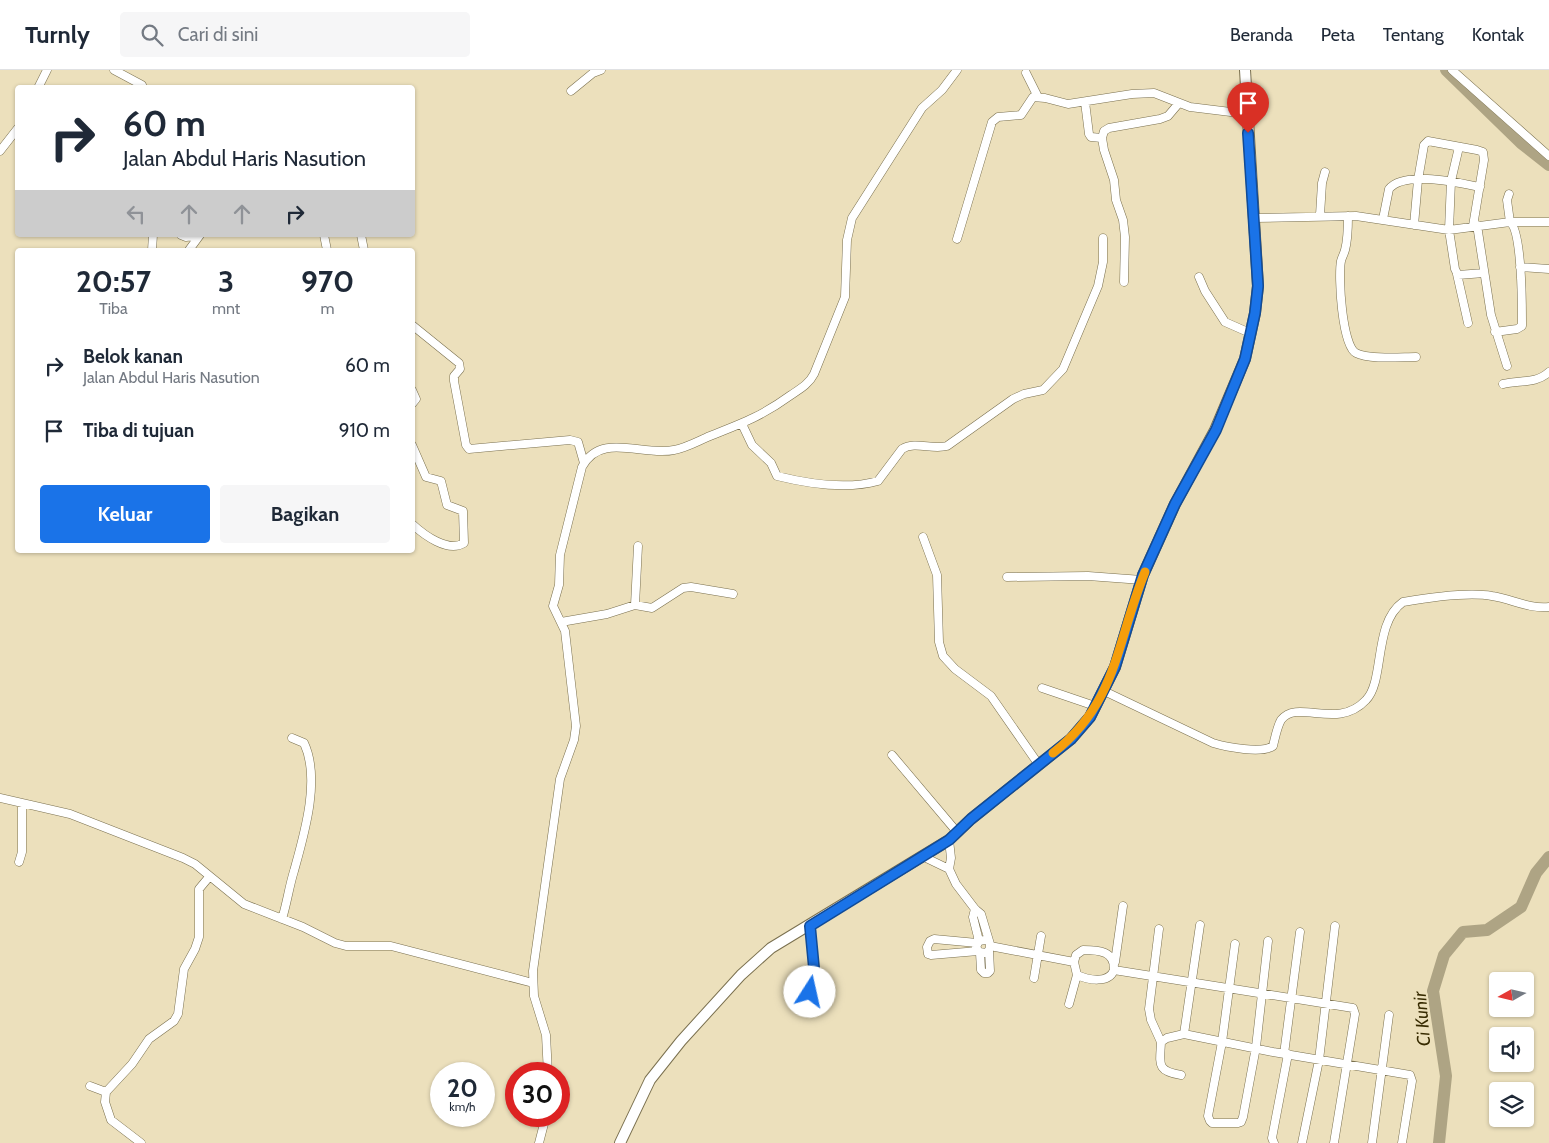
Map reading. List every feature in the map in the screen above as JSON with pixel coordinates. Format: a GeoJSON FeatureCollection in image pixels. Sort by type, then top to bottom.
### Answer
{"type":"FeatureCollection","features":[{"type":"Feature","properties":{"kind":"main road"},"geometry":{"type":"LineString","coordinates":[[620,1143],[650,1080],[741,975],[771,948],[924,857],[949,840],[1071,739],[1090,717],[1115,667],[1142,580],[1175,504],[1216,430],[1245,359],[1258,286],[1245,70]]}},
{"type":"Feature","properties":{"kind":"street"},"geometry":{"type":"LineString","coordinates":[[40,85],[47,70]]}},
{"type":"Feature","properties":{"kind":"street"},"geometry":{"type":"LineString","coordinates":[[114,70],[122,72],[142,85]]}},
{"type":"Feature","properties":{"kind":"street"},"geometry":{"type":"LineString","coordinates":[[571,91],[593,73],[601,70]]}},
{"type":"Feature","properties":{"kind":"street"},"geometry":{"type":"LineString","coordinates":[[584,463],[594,452],[602,449],[618,447],[672,451],[742,424],[770,410],[811,379],[845,297],[847,240],[852,218],[922,108],[942,90],[957,70]]}},
{"type":"Feature","properties":{"kind":"street"},"geometry":{"type":"LineString","coordinates":[[1452,70],[1549,156]]}},
{"type":"Feature","properties":{"kind":"street"},"geometry":{"type":"LineString","coordinates":[[1026,73],[1038,97]]}},
{"type":"Feature","properties":{"kind":"street"},"geometry":{"type":"LineString","coordinates":[[957,239],[992,122],[998,117],[1021,115],[1033,97],[1068,104],[1145,92],[1154,93],[1190,107],[1247,114]]}},
{"type":"Feature","properties":{"kind":"street"},"geometry":{"type":"LineString","coordinates":[[1085,102],[1090,137],[1102,138]]}},
{"type":"Feature","properties":{"kind":"street"},"geometry":{"type":"LineString","coordinates":[[1124,282],[1125,237],[1123,220],[1116,200],[1114,180],[1104,150],[1102,138],[1104,131],[1109,128],[1160,119],[1168,116],[1179,103]]}},
{"type":"Feature","properties":{"kind":"street"},"geometry":{"type":"LineString","coordinates":[[0,151],[15,132]]}},
{"type":"Feature","properties":{"kind":"street"},"geometry":{"type":"LineString","coordinates":[[1414,225],[1418,180],[1426,142],[1482,152],[1484,160],[1475,226],[1495,332],[1507,366]]}},
{"type":"Feature","properties":{"kind":"street"},"geometry":{"type":"LineString","coordinates":[[1459,147],[1451,181],[1449,230],[1468,323]]}},
{"type":"Feature","properties":{"kind":"street"},"geometry":{"type":"LineString","coordinates":[[1320,215],[1322,184],[1325,172]]}},
{"type":"Feature","properties":{"kind":"street"},"geometry":{"type":"LineString","coordinates":[[1383,220],[1389,189],[1401,182],[1418,180],[1451,181],[1480,187]]}},
{"type":"Feature","properties":{"kind":"street"},"geometry":{"type":"LineString","coordinates":[[1495,332],[1517,330],[1522,326],[1520,268],[1514,227],[1510,222],[1507,200],[1509,194]]}},
{"type":"Feature","properties":{"kind":"street"},"geometry":{"type":"LineString","coordinates":[[1254,218],[1320,215],[1348,216],[1449,230],[1510,222],[1549,222]]}},
{"type":"Feature","properties":{"kind":"street"},"geometry":{"type":"LineString","coordinates":[[1348,216],[1345,251],[1341,260],[1341,286],[1344,326],[1350,347],[1358,354],[1416,357]]}},
{"type":"Feature","properties":{"kind":"street"},"geometry":{"type":"LineString","coordinates":[[190,248],[199,237]]}},
{"type":"Feature","properties":{"kind":"street"},"geometry":{"type":"LineString","coordinates":[[742,424],[752,445],[771,463],[777,476],[833,485],[878,481],[906,446],[941,448],[953,443],[1012,399],[1043,390],[1062,372],[1098,286],[1103,262],[1103,238]]}},
{"type":"Feature","properties":{"kind":"street"},"geometry":{"type":"LineString","coordinates":[[1520,268],[1549,269]]}},
{"type":"Feature","properties":{"kind":"street"},"geometry":{"type":"LineString","coordinates":[[1457,274],[1484,273]]}},
{"type":"Feature","properties":{"kind":"street"},"geometry":{"type":"LineString","coordinates":[[1199,277],[1205,291],[1225,322],[1250,333]]}},
{"type":"Feature","properties":{"kind":"street"},"geometry":{"type":"LineString","coordinates":[[415,327],[459,363],[460,369],[454,376],[454,381],[466,445],[469,449],[570,440],[580,444],[584,463],[560,555],[559,585],[553,601],[554,610],[564,631],[576,731],[560,779],[532,983],[537,1008],[546,1036],[547,1062]]}},
{"type":"Feature","properties":{"kind":"street"},"geometry":{"type":"LineString","coordinates":[[1504,384],[1521,380],[1536,380],[1549,372]]}},
{"type":"Feature","properties":{"kind":"street"},"geometry":{"type":"LineString","coordinates":[[415,452],[426,477],[442,481],[447,505],[462,511],[464,544],[454,546],[436,541],[415,526]]}},
{"type":"Feature","properties":{"kind":"street"},"geometry":{"type":"LineString","coordinates":[[923,537],[938,575],[939,642],[943,656],[954,669],[991,696],[1039,765]]}},
{"type":"Feature","properties":{"kind":"street"},"geometry":{"type":"LineString","coordinates":[[635,606],[638,546]]}},
{"type":"Feature","properties":{"kind":"street"},"geometry":{"type":"LineString","coordinates":[[1007,577],[1071,576],[1142,580]]}},
{"type":"Feature","properties":{"kind":"street"},"geometry":{"type":"LineString","coordinates":[[561,622],[607,614],[635,606],[652,608],[679,589],[691,587],[733,594]]}},
{"type":"Feature","properties":{"kind":"street"},"geometry":{"type":"LineString","coordinates":[[1104,691],[1213,743],[1264,750],[1273,746],[1279,725],[1286,715],[1302,711],[1336,715],[1348,712],[1365,702],[1375,678],[1379,652],[1391,616],[1396,607],[1403,602],[1474,594],[1493,596],[1535,608],[1549,607]]}},
{"type":"Feature","properties":{"kind":"street"},"geometry":{"type":"LineString","coordinates":[[1042,688],[1095,706]]}},
{"type":"Feature","properties":{"kind":"street"},"geometry":{"type":"LineString","coordinates":[[282,919],[306,827],[310,788],[308,752],[304,743],[292,738]]}},
{"type":"Feature","properties":{"kind":"street"},"geometry":{"type":"LineString","coordinates":[[892,755],[958,832]]}},
{"type":"Feature","properties":{"kind":"street"},"geometry":{"type":"LineString","coordinates":[[0,798],[70,814],[184,858],[195,864],[244,904],[340,944],[391,946],[532,983]]}},
{"type":"Feature","properties":{"kind":"street"},"geometry":{"type":"LineString","coordinates":[[18,862],[22,852],[22,803]]}},
{"type":"Feature","properties":{"kind":"street"},"geometry":{"type":"LineString","coordinates":[[949,840],[951,858],[949,869],[956,884],[975,910],[981,914],[989,946],[990,972],[984,974],[981,970],[973,917],[975,910]]}},
{"type":"Feature","properties":{"kind":"street"},"geometry":{"type":"LineString","coordinates":[[924,857],[949,869]]}},
{"type":"Feature","properties":{"kind":"street"},"geometry":{"type":"LineString","coordinates":[[141,1143],[111,1120],[105,1102],[106,1092],[132,1064],[149,1039],[174,1021],[178,1014],[184,969],[199,937],[199,889],[209,877]]}},
{"type":"Feature","properties":{"kind":"street"},"geometry":{"type":"LineString","coordinates":[[1077,975],[1088,979],[1109,977],[1114,966],[1122,906]]}},
{"type":"Feature","properties":{"kind":"street"},"geometry":{"type":"LineString","coordinates":[[806,1005],[814,968],[810,926]]}},
{"type":"Feature","properties":{"kind":"street"},"geometry":{"type":"LineString","coordinates":[[1184,1034],[1200,926]]}},
{"type":"Feature","properties":{"kind":"street"},"geometry":{"type":"LineString","coordinates":[[1302,1143],[1330,1004],[1335,926]]}},
{"type":"Feature","properties":{"kind":"street"},"geometry":{"type":"LineString","coordinates":[[1159,929],[1152,976],[1150,1014],[1161,1042],[1160,1062],[1162,1070],[1181,1076]]}},
{"type":"Feature","properties":{"kind":"street"},"geometry":{"type":"LineString","coordinates":[[1274,1143],[1272,1138],[1286,1054],[1290,998],[1300,932]]}},
{"type":"Feature","properties":{"kind":"street"},"geometry":{"type":"LineString","coordinates":[[1034,978],[1041,936]]}},
{"type":"Feature","properties":{"kind":"street"},"geometry":{"type":"LineString","coordinates":[[989,946],[984,954],[978,947],[934,940],[930,941],[927,947],[928,954],[931,955],[978,947],[985,940],[989,946],[1074,962]]}},
{"type":"Feature","properties":{"kind":"street"},"geometry":{"type":"LineString","coordinates":[[1236,944],[1222,1042],[1208,1118],[1212,1123],[1238,1123],[1242,1120],[1256,1047],[1268,941]]}},
{"type":"Feature","properties":{"kind":"street"},"geometry":{"type":"LineString","coordinates":[[1069,1004],[1077,975],[1074,962],[1079,953],[1087,950],[1108,955],[1114,966],[1152,976],[1353,1008],[1355,1012],[1334,1143]]}},
{"type":"Feature","properties":{"kind":"street"},"geometry":{"type":"LineString","coordinates":[[1372,1143],[1388,1015]]}},
{"type":"Feature","properties":{"kind":"street"},"geometry":{"type":"LineString","coordinates":[[1161,1042],[1167,1038],[1184,1034],[1319,1060],[1408,1074],[1412,1078],[1402,1143]]}},
{"type":"Feature","properties":{"kind":"street"},"geometry":{"type":"LineString","coordinates":[[90,1086],[106,1092]]}},
{"type":"Feature","properties":{"kind":"street"},"geometry":{"type":"LineString","coordinates":[[539,1143],[543,1127]]}},
{"type":"Feature","properties":{"kind":"waterway"},"geometry":{"type":"LineString","coordinates":[[1446,70],[1521,143],[1549,165]]}},
{"type":"Feature","properties":{"kind":"waterway","name":"Ci Kunir"},"geometry":{"type":"LineString","coordinates":[[1439,1143],[1446,1076],[1433,991],[1444,955],[1463,932],[1487,930],[1521,907],[1536,873],[1549,857]]}},
{"type":"Feature","properties":{"kind":"slow traffic"},"geometry":{"type":"LineString","coordinates":[[1053,753],[1071,739],[1083,726],[1104,691],[1115,667],[1145,572]]}},
{"type":"Feature","properties":{"kind":"route"},"geometry":{"type":"LineString","coordinates":[[810,992],[814,968],[810,926],[949,840],[971,819],[1071,739],[1090,717],[1104,691],[1115,667],[1143,575],[1175,504],[1216,430],[1245,359],[1255,313],[1258,286],[1258,262],[1248,133]]}}]}
